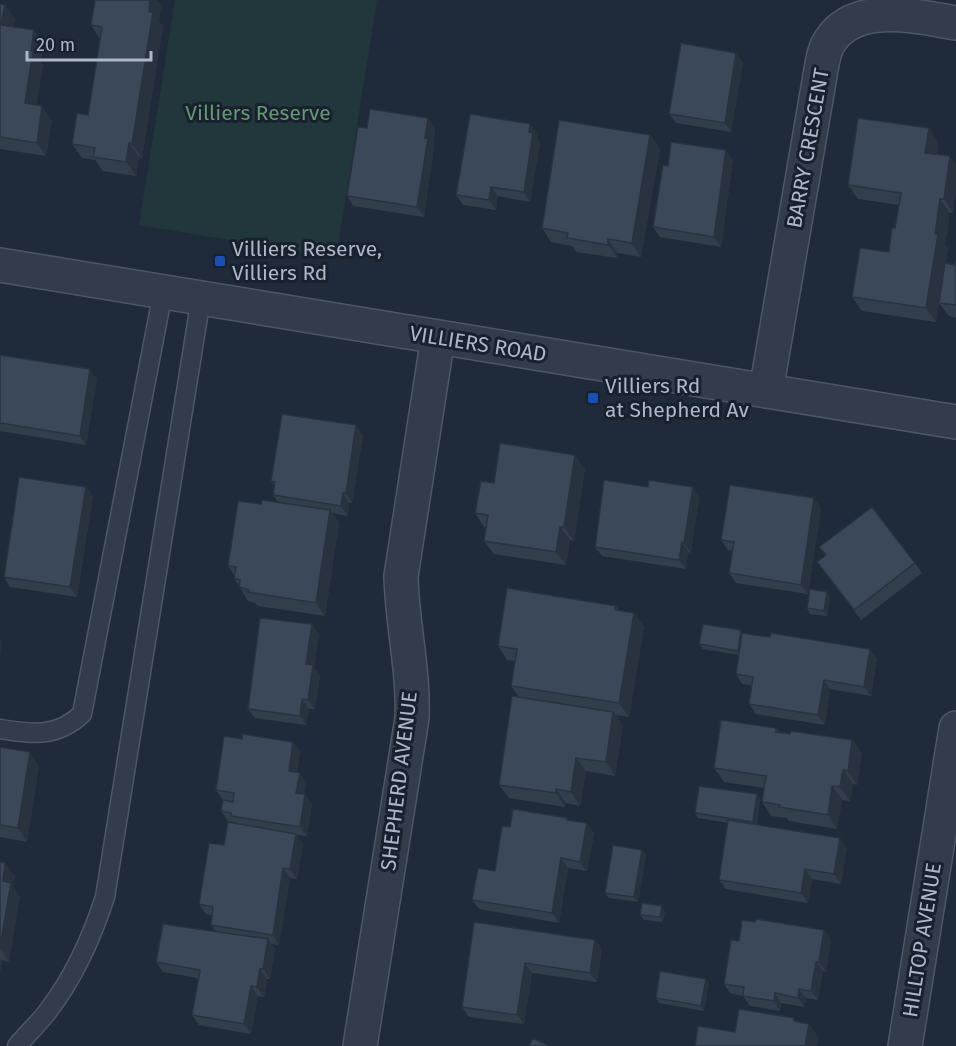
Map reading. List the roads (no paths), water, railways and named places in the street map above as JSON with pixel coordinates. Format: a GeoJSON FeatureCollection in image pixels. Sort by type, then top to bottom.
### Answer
{"type":"FeatureCollection","features":[{"type":"Feature","properties":{"kind":"street","name":"BARRY CRESCENT"},"geometry":{"type":"LineString","coordinates":[[766,391],[827,45],[841,27],[860,16],[881,13],[905,14],[956,22]]}},
{"type":"Feature","properties":{"kind":"street","name":"VILLIERS ROAD"},"geometry":{"type":"LineString","coordinates":[[0,265],[956,422]]}},
{"type":"Feature","properties":{"kind":"street","name":"SHEPHERD AVENUE"},"geometry":{"type":"LineString","coordinates":[[360,1046],[412,718],[413,691],[401,603],[400,576],[438,337]]}},
{"type":"Feature","properties":{"kind":"street","name":"HILLTOP AVENUE"},"geometry":{"type":"LineString","coordinates":[[905,1046],[956,728]]}},
{"type":"Feature","properties":{"kind":"lane"},"geometry":{"type":"LineString","coordinates":[[0,729],[33,734],[52,731],[70,724],[82,714],[163,292]]}},
{"type":"Feature","properties":{"kind":"lane"},"geometry":{"type":"LineString","coordinates":[[17,1046],[48,1011],[83,954],[105,897],[201,298]]}},
{"type":"Feature","properties":{"kind":"place","name":"Villiers Reserve, Villiers Rd"},"geometry":{"type":"Point","coordinates":[220,261]}},
{"type":"Feature","properties":{"kind":"place","name":"Villiers Rd at Shepherd Av"},"geometry":{"type":"Point","coordinates":[593,398]}},
{"type":"Feature","properties":{"kind":"park label","name":"Villiers Reserve"},"geometry":{"type":"Point","coordinates":[258,113]}}]}
